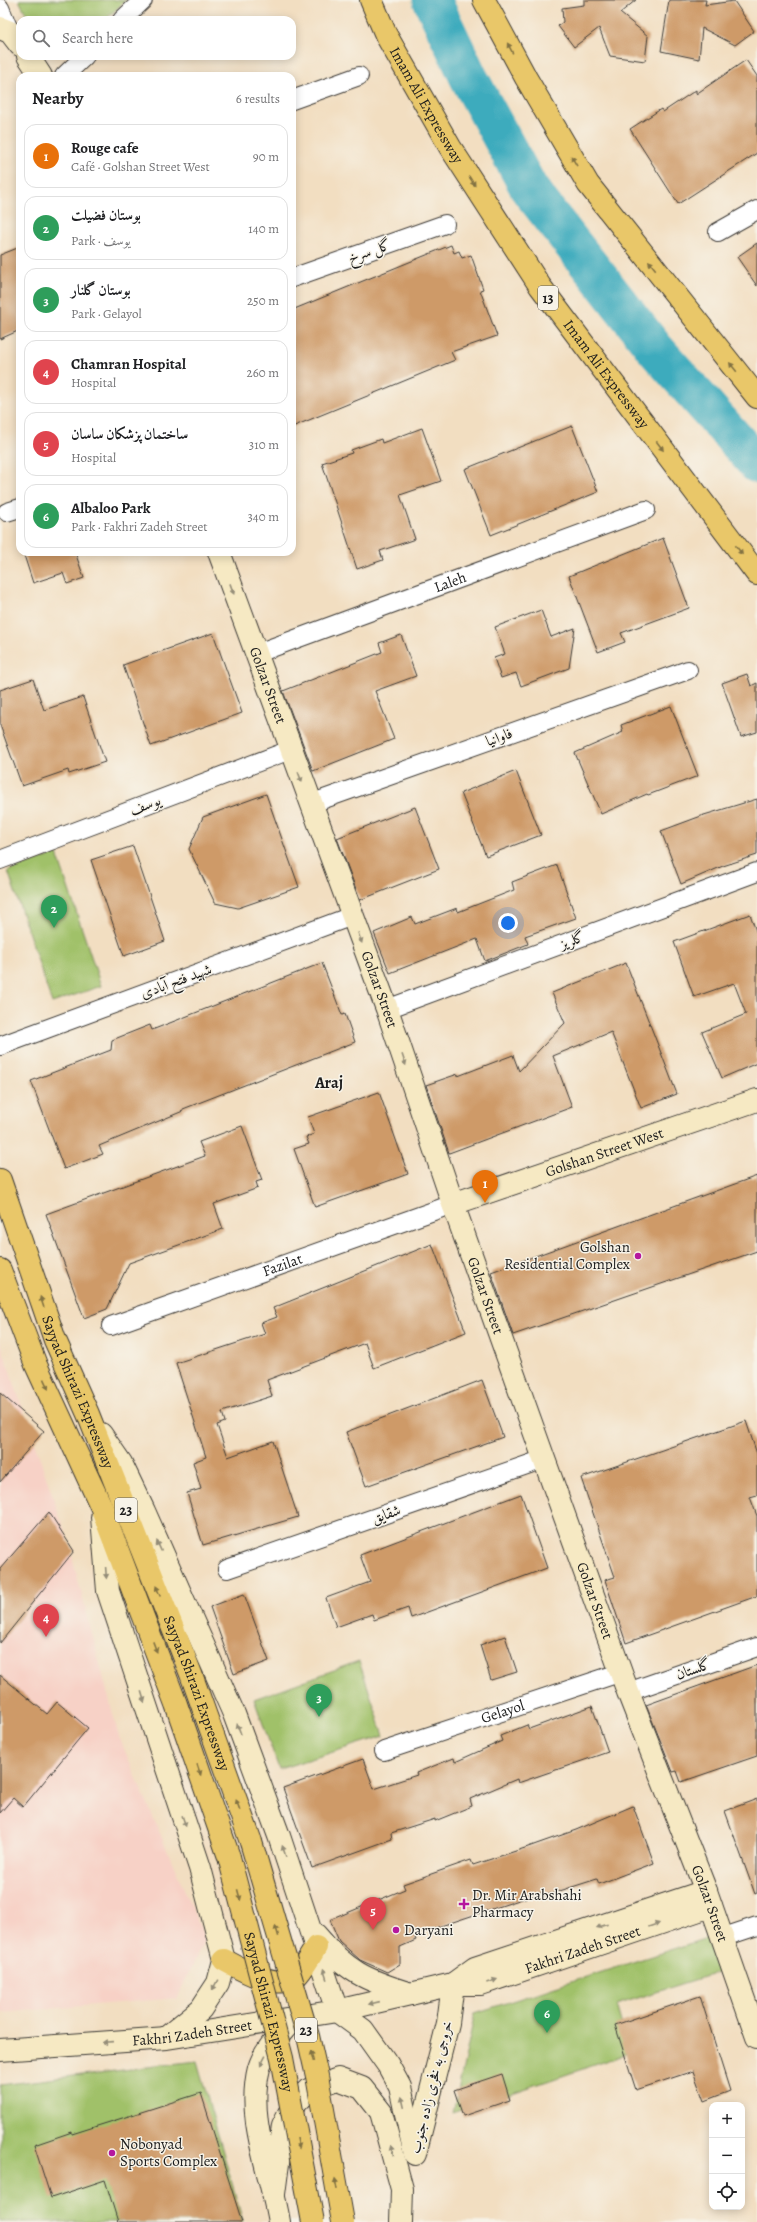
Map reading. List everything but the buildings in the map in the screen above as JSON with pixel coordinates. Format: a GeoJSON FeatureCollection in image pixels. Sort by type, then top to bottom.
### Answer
{"type":"FeatureCollection","features":[{"type":"Feature","properties":{"kind":"highway","name":"Imam Ali Expressway"},"geometry":{"type":"LineString","coordinates":[[371,0],[386,35],[450,147],[540,286],[757,574]]}},
{"type":"Feature","properties":{"kind":"highway"},"geometry":{"type":"LineString","coordinates":[[484,0],[526,78],[588,184],[757,397]]}},
{"type":"Feature","properties":{"kind":"highway","name":"Sayyad Shirazi Expressway"},"geometry":{"type":"LineString","coordinates":[[0,1180],[55,1340],[88,1414],[191,1674],[251,1842],[316,2070],[343,2222]]}},
{"type":"Feature","properties":{"kind":"highway","name":"Sayyad Shirazi Expressway"},"geometry":{"type":"LineString","coordinates":[[0,1270],[36,1365],[101,1506],[176,1704],[229,1857],[282,2058],[313,2222]]}},
{"type":"Feature","properties":{"kind":"highway"},"geometry":{"type":"LineString","coordinates":[[0,1297],[36,1365]]}},
{"type":"Feature","properties":{"kind":"highway"},"geometry":{"type":"LineString","coordinates":[[224,1960],[255,1977],[283,1982],[295,1978],[316,1947]]}},
{"type":"Feature","properties":{"kind":"main road"},"geometry":{"type":"LineString","coordinates":[[30,60],[38,72]]}},
{"type":"Feature","properties":{"kind":"main road","name":"Golzar Street"},"geometry":{"type":"LineString","coordinates":[[220,556],[290,750],[387,1009],[453,1204],[544,1459],[625,1682],[708,1899],[757,2037]]}},
{"type":"Feature","properties":{"kind":"main road","name":"Golshan Street West"},"geometry":{"type":"LineString","coordinates":[[453,1204],[757,1100]]}},
{"type":"Feature","properties":{"kind":"main road"},"geometry":{"type":"LineString","coordinates":[[88,1414],[121,1463],[141,1504],[234,1714],[279,1836],[338,2011],[363,2030],[388,2065],[400,2087],[415,2154]]}},
{"type":"Feature","properties":{"kind":"main road"},"geometry":{"type":"LineString","coordinates":[[101,1506],[108,1591],[200,1868],[224,1960],[218,1983],[202,2009],[167,2038]]}},
{"type":"Feature","properties":{"kind":"main road","name":"Fakhri Zadeh Street"},"geometry":{"type":"LineString","coordinates":[[0,2050],[167,2038],[338,2011],[413,1995],[453,1984],[481,1984],[708,1899]]}},
{"type":"Feature","properties":{"kind":"main road"},"geometry":{"type":"LineString","coordinates":[[309,1927],[332,1955],[354,1972],[378,1984],[413,1995]]}},
{"type":"Feature","properties":{"kind":"main road","name":"خروجی به فخری زاده جنوب"},"geometry":{"type":"LineString","coordinates":[[402,2189],[415,2154],[448,2023],[453,1984]]}},
{"type":"Feature","properties":{"kind":"main road"},"geometry":{"type":"LineString","coordinates":[[279,2222],[274,2194],[257,2126],[256,2092],[260,2067],[272,2043],[294,2018]]}},
{"type":"Feature","properties":{"kind":"main road"},"geometry":{"type":"LineString","coordinates":[[274,2194],[283,2125],[292,2107],[310,2089],[338,2080],[362,2088],[381,2112],[402,2189],[401,2222]]}},
{"type":"Feature","properties":{"kind":"street"},"geometry":{"type":"LineString","coordinates":[[126,16],[143,0]]}},
{"type":"Feature","properties":{"kind":"street"},"geometry":{"type":"LineString","coordinates":[[0,8],[10,35]]}},
{"type":"Feature","properties":{"kind":"street"},"geometry":{"type":"LineString","coordinates":[[68,72],[81,60]]}},
{"type":"Feature","properties":{"kind":"street"},"geometry":{"type":"LineString","coordinates":[[296,99],[359,76]]}},
{"type":"Feature","properties":{"kind":"street"},"geometry":{"type":"LineString","coordinates":[[718,232],[757,210]]}},
{"type":"Feature","properties":{"kind":"street","name":"گل سرخ"},"geometry":{"type":"LineString","coordinates":[[296,277],[445,224]]}},
{"type":"Feature","properties":{"kind":"street","name":"Laleh"},"geometry":{"type":"LineString","coordinates":[[255,654],[646,510]]}},
{"type":"Feature","properties":{"kind":"street","name":"فاوانیا"},"geometry":{"type":"LineString","coordinates":[[310,804],[688,670]]}},
{"type":"Feature","properties":{"kind":"street","name":"یوسف"},"geometry":{"type":"LineString","coordinates":[[0,860],[290,750]]}},
{"type":"Feature","properties":{"kind":"street","name":"گلریز"},"geometry":{"type":"LineString","coordinates":[[387,1009],[757,872]]}},
{"type":"Feature","properties":{"kind":"street","name":"شهید فتح آبادی"},"geometry":{"type":"LineString","coordinates":[[0,1046],[352,916]]}},
{"type":"Feature","properties":{"kind":"street","name":"Fazilat"},"geometry":{"type":"LineString","coordinates":[[111,1326],[453,1204]]}},
{"type":"Feature","properties":{"kind":"street","name":"شقایق"},"geometry":{"type":"LineString","coordinates":[[227,1569],[544,1459]]}},
{"type":"Feature","properties":{"kind":"street","name":"گلستان"},"geometry":{"type":"LineString","coordinates":[[625,1682],[757,1647]]}},
{"type":"Feature","properties":{"kind":"street","name":"Gelayol"},"geometry":{"type":"LineString","coordinates":[[384,1751],[625,1682]]}},
{"type":"Feature","properties":{"kind":"street"},"geometry":{"type":"LineString","coordinates":[[721,1938],[757,1926]]}},
{"type":"Feature","properties":{"kind":"shaded area"},"geometry":{"type":"Polygon","coordinates":[[[0,1342],[67,1538],[119,1737],[205,1939],[177,1998],[0,2013],[0,1342]]]}},
{"type":"Feature","properties":{"kind":"green space"},"geometry":{"type":"Polygon","coordinates":[[[19,0],[126,0],[109,16],[27,16],[19,0]]]}},
{"type":"Feature","properties":{"kind":"green space"},"geometry":{"type":"Polygon","coordinates":[[[57,854],[101,986],[52,1003],[8,871],[57,854]]]}},
{"type":"Feature","properties":{"kind":"green space"},"geometry":{"type":"Polygon","coordinates":[[[359,1661],[384,1736],[279,1769],[254,1699],[359,1661]]]}},
{"type":"Feature","properties":{"kind":"green space"},"geometry":{"type":"Polygon","coordinates":[[[707,1938],[719,1972],[616,2005],[630,2053],[453,2113],[475,2013],[707,1938]]]}},
{"type":"Feature","properties":{"kind":"green space","name":"Nobonyad Sports Complex"},"geometry":{"type":"Polygon","coordinates":[[[197,2061],[243,2222],[0,2222],[0,2085],[197,2061]]]}},
{"type":"Feature","properties":{"kind":"waterway"},"geometry":{"type":"LineString","coordinates":[[432,0],[469,78],[530,190],[656,350],[757,464]]}},
{"type":"Feature","properties":{"kind":"place","name":"بوستان فضیلت"},"geometry":{"type":"Point","coordinates":[54,928]}},
{"type":"Feature","properties":{"kind":"place","name":"Rouge cafe"},"geometry":{"type":"Point","coordinates":[485,1203]}},
{"type":"Feature","properties":{"kind":"place","name":"Golshan Residential Complex"},"geometry":{"type":"Point","coordinates":[638,1256]}},
{"type":"Feature","properties":{"kind":"place","name":"Chamran Hospital"},"geometry":{"type":"Point","coordinates":[46,1637]}},
{"type":"Feature","properties":{"kind":"place","name":"بوستان گلنار"},"geometry":{"type":"Point","coordinates":[319,1717]}},
{"type":"Feature","properties":{"kind":"place","name":"Dr. Mir Arabshahi Pharmacy"},"geometry":{"type":"Point","coordinates":[464,1904]}},
{"type":"Feature","properties":{"kind":"place","name":"ساختمان پزشکان ساسان"},"geometry":{"type":"Point","coordinates":[373,1930]}},
{"type":"Feature","properties":{"kind":"place","name":"Daryani"},"geometry":{"type":"Point","coordinates":[396,1930]}},
{"type":"Feature","properties":{"kind":"place","name":"Albaloo Park"},"geometry":{"type":"Point","coordinates":[547,2033]}},
{"type":"Feature","properties":{"kind":"place","name":"Nobonyad Sports Complex"},"geometry":{"type":"Point","coordinates":[112,2153]}},
{"type":"Feature","properties":{"kind":"district","name":"Araj"},"geometry":{"type":"Point","coordinates":[329,1083]}}]}
